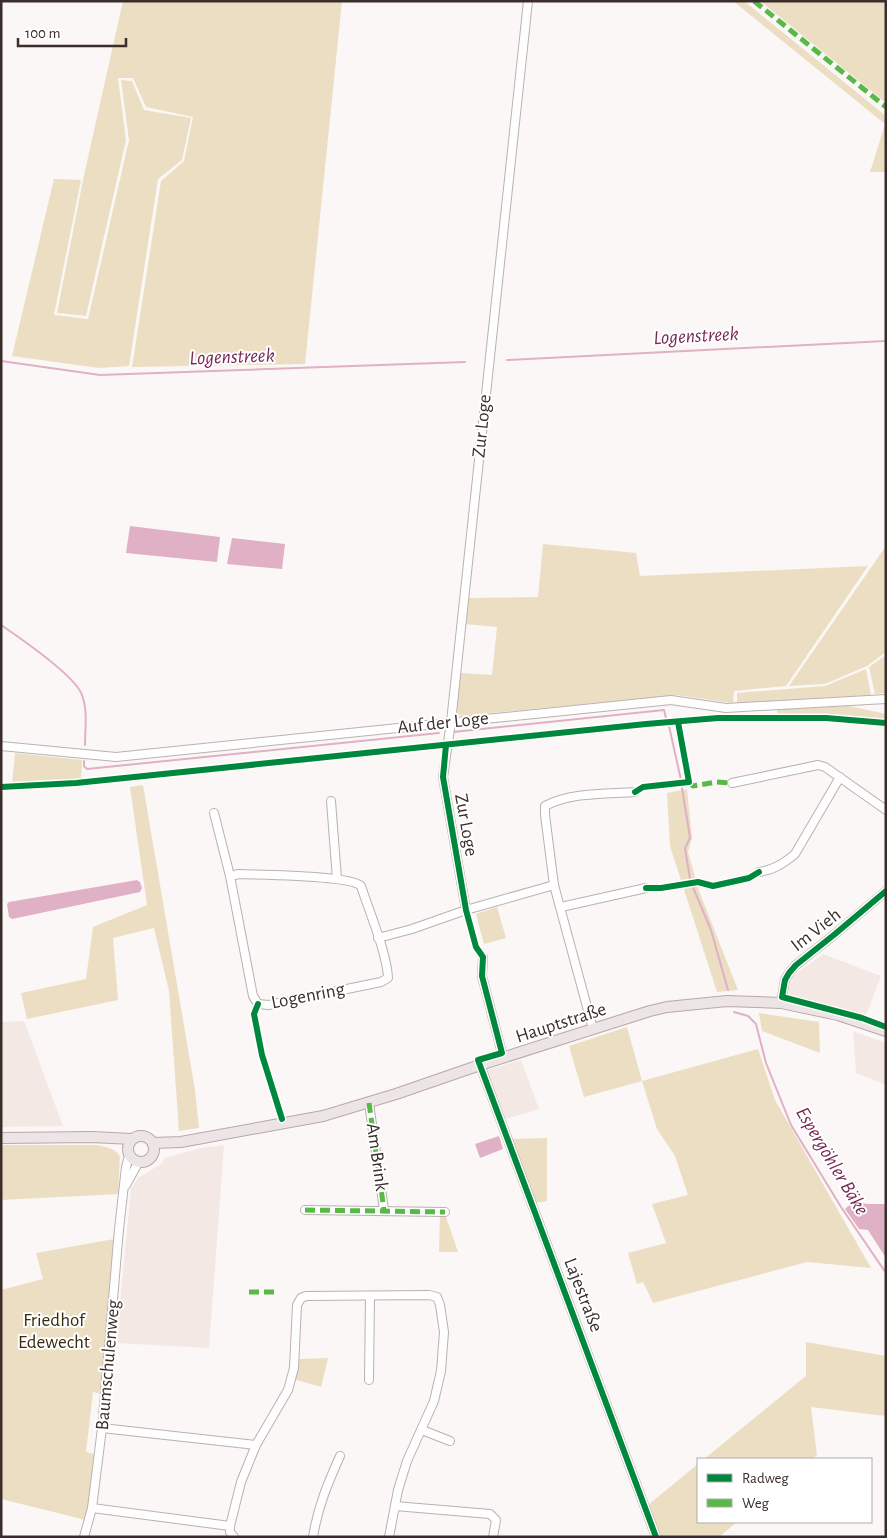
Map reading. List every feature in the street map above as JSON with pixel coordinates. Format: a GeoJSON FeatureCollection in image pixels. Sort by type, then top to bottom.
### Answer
{"type":"FeatureCollection","features":[{"type":"Feature","properties":{"kind":"main road","name":"Hauptstraße"},"geometry":{"type":"LineString","coordinates":[[153,1147],[323,1116],[369,1103],[503,1057],[650,1011],[685,1004],[727,1000],[781,1003],[838,1015],[886,1031]]}},
{"type":"Feature","properties":{"kind":"main road"},"geometry":{"type":"LineString","coordinates":[[1,1138],[105,1138],[130,1148],[138,1163],[143,1163],[150,1159],[153,1147],[147,1137],[143,1136],[130,1148]]}},
{"type":"Feature","properties":{"kind":"street","name":"Zur Loge"},"geometry":{"type":"LineString","coordinates":[[466,910],[443,777],[451,722],[528,1]]}},
{"type":"Feature","properties":{"kind":"street","name":"Auf der Loge"},"geometry":{"type":"LineString","coordinates":[[1,746],[116,756],[671,700],[726,708],[886,698]]}},
{"type":"Feature","properties":{"kind":"street"},"geometry":{"type":"LineString","coordinates":[[732,783],[818,765],[825,767],[886,810]]}},
{"type":"Feature","properties":{"kind":"street"},"geometry":{"type":"LineString","coordinates":[[760,872],[772,870],[795,854],[840,778]]}},
{"type":"Feature","properties":{"kind":"street"},"geometry":{"type":"LineString","coordinates":[[593,1029],[554,885],[545,815],[546,806],[556,800],[595,794],[636,792]]}},
{"type":"Feature","properties":{"kind":"street"},"geometry":{"type":"LineString","coordinates":[[330,801],[336,879]]}},
{"type":"Feature","properties":{"kind":"street","name":"Logenring"},"geometry":{"type":"LineString","coordinates":[[214,813],[230,876],[253,996],[258,1004],[270,1005],[381,982],[388,978],[388,971],[378,938],[361,886],[357,882],[336,879],[239,874],[230,876]]}},
{"type":"Feature","properties":{"kind":"street"},"geometry":{"type":"LineString","coordinates":[[378,938],[412,930],[466,910],[554,885]]}},
{"type":"Feature","properties":{"kind":"street"},"geometry":{"type":"LineString","coordinates":[[561,908],[646,888]]}},
{"type":"Feature","properties":{"kind":"street","name":"Im Vieh"},"geometry":{"type":"LineString","coordinates":[[781,1003],[785,980],[796,965],[886,890]]}},
{"type":"Feature","properties":{"kind":"street"},"geometry":{"type":"LineString","coordinates":[[483,957],[482,976],[503,1057]]}},
{"type":"Feature","properties":{"kind":"street","name":"Lajestraße"},"geometry":{"type":"LineString","coordinates":[[480,1065],[656,1537]]}},
{"type":"Feature","properties":{"kind":"street","name":"Am Brink"},"geometry":{"type":"LineString","coordinates":[[369,1103],[384,1210]]}},
{"type":"Feature","properties":{"kind":"street","name":"Baumschulenweg"},"geometry":{"type":"LineString","coordinates":[[84,1537],[92,1508],[102,1428],[123,1193],[130,1148]]}},
{"type":"Feature","properties":{"kind":"street","name":"Baumschulenweg"},"geometry":{"type":"LineString","coordinates":[[123,1193],[138,1163]]}},
{"type":"Feature","properties":{"kind":"street","name":"Am Brink"},"geometry":{"type":"LineString","coordinates":[[305,1210],[445,1212]]}},
{"type":"Feature","properties":{"kind":"street"},"geometry":{"type":"LineString","coordinates":[[234,1537],[230,1532],[230,1526],[241,1482],[256,1445],[288,1390],[294,1368],[297,1305],[301,1298],[306,1296],[429,1295],[437,1297],[440,1304],[444,1332],[442,1372],[434,1401],[407,1461],[389,1537]]}},
{"type":"Feature","properties":{"kind":"street"},"geometry":{"type":"LineString","coordinates":[[369,1380],[370,1296]]}},
{"type":"Feature","properties":{"kind":"street"},"geometry":{"type":"LineString","coordinates":[[102,1428],[256,1445]]}},
{"type":"Feature","properties":{"kind":"street"},"geometry":{"type":"LineString","coordinates":[[422,1430],[450,1441]]}},
{"type":"Feature","properties":{"kind":"street"},"geometry":{"type":"LineString","coordinates":[[313,1537],[317,1514],[324,1492],[340,1456]]}},
{"type":"Feature","properties":{"kind":"street"},"geometry":{"type":"LineString","coordinates":[[395,1506],[490,1514],[496,1520],[493,1537]]}},
{"type":"Feature","properties":{"kind":"street"},"geometry":{"type":"LineString","coordinates":[[92,1508],[230,1526]]}},
{"type":"Feature","properties":{"kind":"shaded area"},"geometry":{"type":"Polygon","coordinates":[[[130,526],[220,537],[217,562],[126,553],[130,526]]]}},
{"type":"Feature","properties":{"kind":"shaded area"},"geometry":{"type":"Polygon","coordinates":[[[232,538],[285,544],[282,569],[227,564],[232,538]]]}},
{"type":"Feature","properties":{"kind":"shaded area"},"geometry":{"type":"Polygon","coordinates":[[[137,880],[142,888],[140,892],[12,919],[9,917],[7,904],[9,902],[137,880]]]}},
{"type":"Feature","properties":{"kind":"shaded area"},"geometry":{"type":"Polygon","coordinates":[[[823,954],[881,976],[866,1015],[790,996],[788,988],[793,976],[823,954]]]}},
{"type":"Feature","properties":{"kind":"shaded area"},"geometry":{"type":"Polygon","coordinates":[[[24,1021],[63,1126],[1,1127],[1,1022],[24,1021]]]}},
{"type":"Feature","properties":{"kind":"shaded area"},"geometry":{"type":"Polygon","coordinates":[[[853,1031],[886,1043],[886,1085],[856,1073],[853,1031]]]}},
{"type":"Feature","properties":{"kind":"shaded area"},"geometry":{"type":"Polygon","coordinates":[[[521,1060],[539,1109],[506,1119],[487,1070],[521,1060]]]}},
{"type":"Feature","properties":{"kind":"shaded area"},"geometry":{"type":"Polygon","coordinates":[[[499,1136],[503,1149],[480,1158],[475,1144],[499,1136]]]}},
{"type":"Feature","properties":{"kind":"shaded area"},"geometry":{"type":"Polygon","coordinates":[[[224,1145],[209,1348],[116,1343],[131,1189],[138,1178],[161,1164],[165,1158],[201,1148],[224,1145]]]}},
{"type":"Feature","properties":{"kind":"shaded area"},"geometry":{"type":"Polygon","coordinates":[[[854,1201],[867,1204],[886,1204],[886,1258],[868,1230],[859,1229],[845,1209],[854,1201]]]}},
{"type":"Feature","properties":{"kind":"green space"},"geometry":{"type":"Polygon","coordinates":[[[123,1],[342,1],[305,364],[132,367],[161,181],[184,161],[193,117],[146,107],[133,78],[118,78],[126,140],[86,316],[57,313],[84,175],[123,1]]]}},
{"type":"Feature","properties":{"kind":"green space"},"geometry":{"type":"Polygon","coordinates":[[[733,1],[744,1],[886,116],[886,172],[870,172],[885,124],[733,1]]]}},
{"type":"Feature","properties":{"kind":"green space"},"geometry":{"type":"Polygon","coordinates":[[[760,1],[886,1],[886,103],[760,1]]]}},
{"type":"Feature","properties":{"kind":"green space"},"geometry":{"type":"Polygon","coordinates":[[[121,80],[132,81],[144,110],[191,118],[182,160],[158,179],[129,366],[99,368],[12,356],[54,179],[81,180],[54,315],[88,319],[129,140],[121,80]]]}},
{"type":"Feature","properties":{"kind":"green space"},"geometry":{"type":"Polygon","coordinates":[[[543,544],[636,553],[640,576],[868,566],[786,686],[734,691],[733,703],[676,695],[461,716],[457,714],[460,673],[492,675],[497,627],[465,624],[468,598],[538,597],[543,544]]]}},
{"type":"Feature","properties":{"kind":"green space"},"geometry":{"type":"Polygon","coordinates":[[[886,546],[886,652],[867,666],[825,684],[789,686],[886,546]]]}},
{"type":"Feature","properties":{"kind":"green space"},"geometry":{"type":"Polygon","coordinates":[[[886,655],[886,693],[875,694],[869,667],[886,655]]]}},
{"type":"Feature","properties":{"kind":"green space"},"geometry":{"type":"Polygon","coordinates":[[[866,669],[871,695],[737,703],[737,693],[825,686],[866,669]]]}},
{"type":"Feature","properties":{"kind":"green space"},"geometry":{"type":"Polygon","coordinates":[[[849,706],[886,714],[886,720],[777,715],[777,708],[849,706]]]}},
{"type":"Feature","properties":{"kind":"green space"},"geometry":{"type":"Polygon","coordinates":[[[15,753],[82,760],[81,780],[12,784],[15,753]]]}},
{"type":"Feature","properties":{"kind":"green space"},"geometry":{"type":"Polygon","coordinates":[[[143,785],[195,1090],[199,1128],[179,1131],[169,991],[154,928],[113,938],[118,1000],[27,1019],[21,993],[86,979],[93,927],[147,905],[130,787],[143,785]]]}},
{"type":"Feature","properties":{"kind":"green space"},"geometry":{"type":"Polygon","coordinates":[[[687,789],[692,838],[688,852],[699,891],[738,990],[717,992],[670,846],[667,793],[687,789]]]}},
{"type":"Feature","properties":{"kind":"green space"},"geometry":{"type":"Polygon","coordinates":[[[497,907],[506,938],[484,944],[476,914],[497,907]]]}},
{"type":"Feature","properties":{"kind":"green space"},"geometry":{"type":"Polygon","coordinates":[[[759,1013],[819,1022],[820,1053],[762,1031],[759,1013]]]}},
{"type":"Feature","properties":{"kind":"green space"},"geometry":{"type":"Polygon","coordinates":[[[627,1027],[642,1081],[584,1097],[569,1046],[627,1027]]]}},
{"type":"Feature","properties":{"kind":"green space"},"geometry":{"type":"Polygon","coordinates":[[[758,1049],[775,1100],[871,1268],[807,1262],[653,1303],[643,1282],[637,1284],[628,1253],[666,1243],[652,1204],[688,1195],[675,1156],[657,1129],[642,1081],[758,1049]]]}},
{"type":"Feature","properties":{"kind":"green space"},"geometry":{"type":"Polygon","coordinates":[[[547,1138],[547,1201],[534,1203],[510,1139],[547,1138]]]}},
{"type":"Feature","properties":{"kind":"green space"},"geometry":{"type":"Polygon","coordinates":[[[1,1145],[97,1145],[110,1148],[120,1157],[118,1194],[1,1200],[1,1145]]]}},
{"type":"Feature","properties":{"kind":"green space"},"geometry":{"type":"Polygon","coordinates":[[[440,1214],[445,1214],[458,1252],[439,1252],[440,1214]]]}},
{"type":"Feature","properties":{"kind":"green space","name":"Friedhof Edewecht"},"geometry":{"type":"Polygon","coordinates":[[[114,1239],[101,1394],[93,1392],[86,1452],[94,1454],[86,1520],[1,1499],[1,1290],[43,1279],[36,1253],[114,1239]]]}},
{"type":"Feature","properties":{"kind":"green space"},"geometry":{"type":"Polygon","coordinates":[[[806,1342],[886,1356],[886,1416],[811,1407],[817,1455],[813,1458],[705,1458],[806,1376],[806,1342]]]}},
{"type":"Feature","properties":{"kind":"green space"},"geometry":{"type":"Polygon","coordinates":[[[328,1358],[321,1387],[294,1379],[299,1359],[328,1358]]]}},
{"type":"Feature","properties":{"kind":"green space"},"geometry":{"type":"Polygon","coordinates":[[[697,1465],[697,1523],[736,1523],[719,1537],[659,1537],[648,1505],[697,1465]]]}},
{"type":"Feature","properties":{"kind":"waterway","name":"Logenstreek"},"geometry":{"type":"LineString","coordinates":[[507,360],[886,341]]}},
{"type":"Feature","properties":{"kind":"waterway","name":"Logenstreek"},"geometry":{"type":"LineString","coordinates":[[1,361],[100,375],[465,362]]}},
{"type":"Feature","properties":{"kind":"waterway"},"geometry":{"type":"LineString","coordinates":[[1,625],[46,657],[69,677],[77,687],[82,695],[85,707],[85,745]]}},
{"type":"Feature","properties":{"kind":"waterway"},"geometry":{"type":"LineString","coordinates":[[453,732],[664,710],[666,718]]}},
{"type":"Feature","properties":{"kind":"waterway","name":"Espergöhler Bäke"},"geometry":{"type":"LineString","coordinates":[[669,726],[681,780]]}},
{"type":"Feature","properties":{"kind":"waterway"},"geometry":{"type":"LineString","coordinates":[[84,761],[84,766],[87,769],[439,733]]}},
{"type":"Feature","properties":{"kind":"waterway","name":"Espergöhler Bäke"},"geometry":{"type":"LineString","coordinates":[[682,788],[690,838],[685,848],[690,879]]}},
{"type":"Feature","properties":{"kind":"waterway","name":"Espergöhler Bäke"},"geometry":{"type":"LineString","coordinates":[[692,885],[711,930],[728,990]]}},
{"type":"Feature","properties":{"kind":"waterway","name":"Espergöhler Bäke"},"geometry":{"type":"LineString","coordinates":[[734,1012],[748,1016],[756,1024],[766,1063],[791,1125],[841,1207],[886,1273]]}},
{"type":"Feature","properties":{"kind":"marked path"},"geometry":{"type":"LineString","coordinates":[[754,1],[886,107]]}},
{"type":"Feature","properties":{"kind":"marked path"},"geometry":{"type":"LineString","coordinates":[[689,782],[693,786],[717,782],[732,783]]}},
{"type":"Feature","properties":{"kind":"marked path"},"geometry":{"type":"LineString","coordinates":[[369,1103],[384,1210]]}},
{"type":"Feature","properties":{"kind":"marked path"},"geometry":{"type":"LineString","coordinates":[[305,1210],[445,1212]]}},
{"type":"Feature","properties":{"kind":"marked path"},"geometry":{"type":"LineString","coordinates":[[249,1292],[274,1292]]}},
{"type":"Feature","properties":{"kind":"cycle path"},"geometry":{"type":"LineString","coordinates":[[1,787],[76,783],[718,718],[826,718],[886,723]]}},
{"type":"Feature","properties":{"kind":"cycle path"},"geometry":{"type":"LineString","coordinates":[[635,792],[643,787],[689,782],[678,722]]}},
{"type":"Feature","properties":{"kind":"cycle path"},"geometry":{"type":"LineString","coordinates":[[446,745],[443,777],[466,910],[476,947],[483,957],[482,976],[502,1053],[478,1060],[656,1537]]}},
{"type":"Feature","properties":{"kind":"cycle path"},"geometry":{"type":"LineString","coordinates":[[646,888],[661,888],[698,882],[713,886],[749,878],[759,872]]}},
{"type":"Feature","properties":{"kind":"cycle path"},"geometry":{"type":"LineString","coordinates":[[886,891],[796,965],[785,980],[782,997],[862,1018],[886,1027]]}},
{"type":"Feature","properties":{"kind":"cycle path"},"geometry":{"type":"LineString","coordinates":[[258,1004],[254,1014],[262,1055],[282,1119]]}}]}
